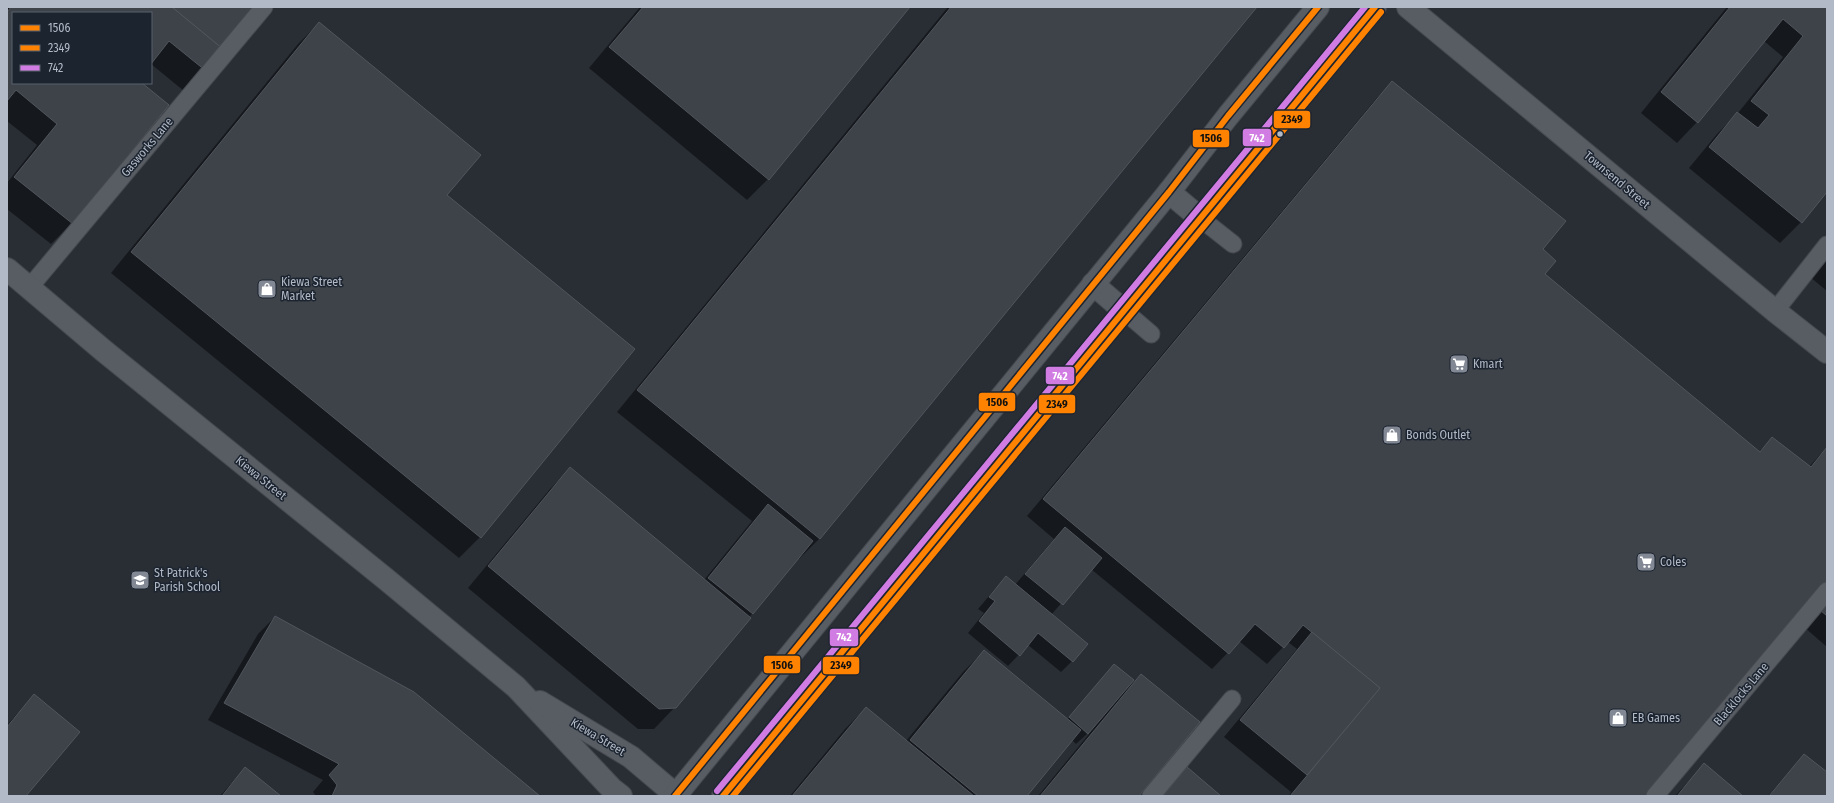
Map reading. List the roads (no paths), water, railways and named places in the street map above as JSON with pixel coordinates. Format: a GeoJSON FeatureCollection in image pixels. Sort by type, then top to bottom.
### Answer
{"type":"FeatureCollection","features":[{"type":"Feature","properties":{"kind":"street"},"geometry":{"type":"LineString","coordinates":[[676,796],[1318,7]]}},
{"type":"Feature","properties":{"kind":"street"},"geometry":{"type":"LineString","coordinates":[[723,796],[1123,310],[1375,7]]}},
{"type":"Feature","properties":{"kind":"street","name":"Townsend Street"},"geometry":{"type":"LineString","coordinates":[[1408,7],[1775,311],[1827,352]]}},
{"type":"Feature","properties":{"kind":"street"},"geometry":{"type":"LineString","coordinates":[[1169,192],[1200,218]]}},
{"type":"Feature","properties":{"kind":"street","name":"Kiewa Street"},"geometry":{"type":"LineString","coordinates":[[7,269],[104,351],[387,580],[516,687],[612,789],[621,796]]}},
{"type":"Feature","properties":{"kind":"street"},"geometry":{"type":"LineString","coordinates":[[1093,284],[1123,310]]}},
{"type":"Feature","properties":{"kind":"street","name":"Kiewa Street"},"geometry":{"type":"LineString","coordinates":[[516,687],[631,757],[676,796]]}},
{"type":"Feature","properties":{"kind":"lane","name":"Gasworks Lane"},"geometry":{"type":"LineString","coordinates":[[30,288],[264,7]]}},
{"type":"Feature","properties":{"kind":"lane"},"geometry":{"type":"LineString","coordinates":[[1200,218],[1233,244]]}},
{"type":"Feature","properties":{"kind":"lane"},"geometry":{"type":"LineString","coordinates":[[1775,311],[1827,245]]}},
{"type":"Feature","properties":{"kind":"lane"},"geometry":{"type":"LineString","coordinates":[[1123,310],[1151,334]]}},
{"type":"Feature","properties":{"kind":"lane","name":"Blacklocks Lane"},"geometry":{"type":"LineString","coordinates":[[1655,796],[1827,591]]}},
{"type":"Feature","properties":{"kind":"lane"},"geometry":{"type":"LineString","coordinates":[[1151,796],[1232,699]]}},
{"type":"Feature","properties":{"kind":"place","name":"Kiewa Street Market"},"geometry":{"type":"Point","coordinates":[267,289]}},
{"type":"Feature","properties":{"kind":"place","name":"Kmart"},"geometry":{"type":"Point","coordinates":[1459,364]}},
{"type":"Feature","properties":{"kind":"place","name":"Bonds Outlet"},"geometry":{"type":"Point","coordinates":[1392,435]}},
{"type":"Feature","properties":{"kind":"place","name":"Coles"},"geometry":{"type":"Point","coordinates":[1646,562]}},
{"type":"Feature","properties":{"kind":"place","name":"St Patrick's Parish School"},"geometry":{"type":"Point","coordinates":[140,580]}},
{"type":"Feature","properties":{"kind":"place","name":"EB Games"},"geometry":{"type":"Point","coordinates":[1618,718]}}]}
